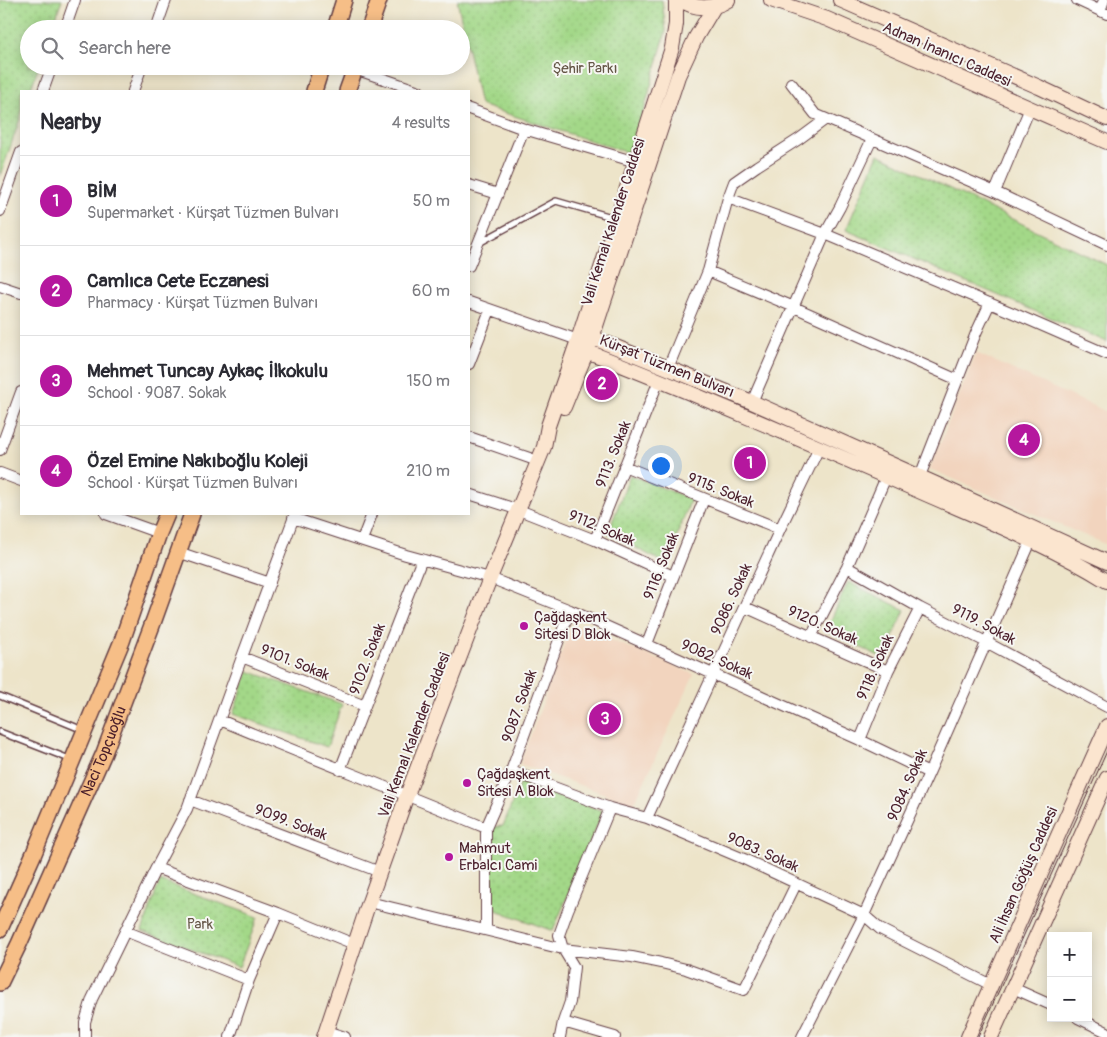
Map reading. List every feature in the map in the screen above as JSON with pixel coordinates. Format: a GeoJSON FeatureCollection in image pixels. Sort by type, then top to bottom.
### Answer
{"type":"FeatureCollection","features":[{"type":"Feature","properties":{"kind":"main road"},"geometry":{"type":"LineString","coordinates":[[337,20],[344,0]]}},
{"type":"Feature","properties":{"kind":"main road"},"geometry":{"type":"LineString","coordinates":[[372,20],[379,1]]}},
{"type":"Feature","properties":{"kind":"main road"},"geometry":{"type":"LineString","coordinates":[[314,90],[319,75]]}},
{"type":"Feature","properties":{"kind":"main road"},"geometry":{"type":"LineString","coordinates":[[347,90],[353,75]]}},
{"type":"Feature","properties":{"kind":"main road","name":"Naci Topçuoğlu"},"geometry":{"type":"LineString","coordinates":[[2,921],[34,853],[122,641],[158,534],[167,515]]}},
{"type":"Feature","properties":{"kind":"main road","name":"Naci Topçuoğlu"},"geometry":{"type":"LineString","coordinates":[[0,983],[104,754],[192,515]]}},
{"type":"Feature","properties":{"kind":"street"},"geometry":{"type":"LineString","coordinates":[[68,20],[76,0]]}},
{"type":"Feature","properties":{"kind":"street"},"geometry":{"type":"LineString","coordinates":[[159,20],[166,0]]}},
{"type":"Feature","properties":{"kind":"street","name":"Vali Kemal Kalender Caddesi"},"geometry":{"type":"LineString","coordinates":[[585,343],[618,219],[672,48],[676,24],[676,0]]}},
{"type":"Feature","properties":{"kind":"street"},"geometry":{"type":"LineString","coordinates":[[681,0],[704,8],[728,0]]}},
{"type":"Feature","properties":{"kind":"street","name":"Adnan İnanıcı Caddesi"},"geometry":{"type":"LineString","coordinates":[[771,0],[827,19],[1107,142]]}},
{"type":"Feature","properties":{"kind":"street","name":"Adnan İnanıcı Caddesi"},"geometry":{"type":"LineString","coordinates":[[840,0],[1039,87],[1107,119]]}},
{"type":"Feature","properties":{"kind":"street"},"geometry":{"type":"LineString","coordinates":[[1077,0],[1103,12],[1104,0]]}},
{"type":"Feature","properties":{"kind":"street","name":"Vali Kemal Kalender Caddesi"},"geometry":{"type":"LineString","coordinates":[[325,1034],[354,944],[407,795],[490,578],[544,447],[548,426],[585,343],[678,76],[696,36],[714,6]]}},
{"type":"Feature","properties":{"kind":"street"},"geometry":{"type":"LineString","coordinates":[[43,90],[49,75]]}},
{"type":"Feature","properties":{"kind":"street"},"geometry":{"type":"LineString","coordinates":[[133,90],[139,75]]}},
{"type":"Feature","properties":{"kind":"street"},"geometry":{"type":"LineString","coordinates":[[377,75],[416,90]]}},
{"type":"Feature","properties":{"kind":"street"},"geometry":{"type":"LineString","coordinates":[[791,84],[815,114],[995,192],[1107,245]]}},
{"type":"Feature","properties":{"kind":"street"},"geometry":{"type":"LineString","coordinates":[[995,192],[1030,108]]}},
{"type":"Feature","properties":{"kind":"street"},"geometry":{"type":"LineString","coordinates":[[470,109],[524,129],[636,162]]}},
{"type":"Feature","properties":{"kind":"street"},"geometry":{"type":"LineString","coordinates":[[668,368],[708,271],[734,182],[800,139],[826,119]]}},
{"type":"Feature","properties":{"kind":"street"},"geometry":{"type":"LineString","coordinates":[[470,264],[524,129]]}},
{"type":"Feature","properties":{"kind":"street"},"geometry":{"type":"LineString","coordinates":[[752,402],[825,234],[840,208],[872,139]]}},
{"type":"Feature","properties":{"kind":"street"},"geometry":{"type":"LineString","coordinates":[[0,211],[20,155]]}},
{"type":"Feature","properties":{"kind":"street"},"geometry":{"type":"LineString","coordinates":[[470,184],[498,194]]}},
{"type":"Feature","properties":{"kind":"street"},"geometry":{"type":"LineString","coordinates":[[728,198],[825,234],[1107,354]]}},
{"type":"Feature","properties":{"kind":"street"},"geometry":{"type":"LineString","coordinates":[[708,271],[958,380]]}},
{"type":"Feature","properties":{"kind":"street"},"geometry":{"type":"LineString","coordinates":[[0,286],[20,293]]}},
{"type":"Feature","properties":{"kind":"street"},"geometry":{"type":"LineString","coordinates":[[470,302],[585,343]]}},
{"type":"Feature","properties":{"kind":"street"},"geometry":{"type":"LineString","coordinates":[[920,476],[976,333],[990,303]]}},
{"type":"Feature","properties":{"kind":"street"},"geometry":{"type":"LineString","coordinates":[[470,361],[490,310]]}},
{"type":"Feature","properties":{"kind":"street","name":"Kürşat Tüzmen Bulvarı"},"geometry":{"type":"LineString","coordinates":[[585,343],[668,368],[752,402],[920,476],[1107,562]]}},
{"type":"Feature","properties":{"kind":"street","name":"Kürşat Tüzmen Bulvarı"},"geometry":{"type":"LineString","coordinates":[[585,343],[659,380],[767,424],[1032,541],[1107,581]]}},
{"type":"Feature","properties":{"kind":"street","name":"9113. Sokak"},"geometry":{"type":"LineString","coordinates":[[595,540],[659,380]]}},
{"type":"Feature","properties":{"kind":"street"},"geometry":{"type":"LineString","coordinates":[[0,450],[20,395]]}},
{"type":"Feature","properties":{"kind":"street"},"geometry":{"type":"LineString","coordinates":[[470,437],[538,460]]}},
{"type":"Feature","properties":{"kind":"street","name":"9086. Sokak"},"geometry":{"type":"LineString","coordinates":[[647,818],[819,448]]}},
{"type":"Feature","properties":{"kind":"street","name":"9115. Sokak"},"geometry":{"type":"LineString","coordinates":[[624,466],[780,530]]}},
{"type":"Feature","properties":{"kind":"street"},"geometry":{"type":"LineString","coordinates":[[0,473],[20,482]]}},
{"type":"Feature","properties":{"kind":"street"},"geometry":{"type":"LineString","coordinates":[[811,637],[847,568],[886,477]]}},
{"type":"Feature","properties":{"kind":"street","name":"9112. Sokak"},"geometry":{"type":"LineString","coordinates":[[470,494],[519,510],[595,540],[673,576]]}},
{"type":"Feature","properties":{"kind":"street","name":"9116. Sokak"},"geometry":{"type":"LineString","coordinates":[[646,644],[704,499]]}},
{"type":"Feature","properties":{"kind":"street"},"geometry":{"type":"LineString","coordinates":[[109,515],[158,534]]}},
{"type":"Feature","properties":{"kind":"street"},"geometry":{"type":"LineString","coordinates":[[362,540],[372,515]]}},
{"type":"Feature","properties":{"kind":"street"},"geometry":{"type":"LineString","coordinates":[[85,1037],[85,1022],[92,999],[187,809],[294,516]]}},
{"type":"Feature","properties":{"kind":"street","name":"9082. Sokak"},"geometry":{"type":"LineString","coordinates":[[294,516],[422,560],[490,578],[570,610],[930,773]]}},
{"type":"Feature","properties":{"kind":"street","name":"9084. Sokak"},"geometry":{"type":"LineString","coordinates":[[802,1037],[864,915],[930,773],[1032,541]]}},
{"type":"Feature","properties":{"kind":"street"},"geometry":{"type":"LineString","coordinates":[[178,552],[270,583]]}},
{"type":"Feature","properties":{"kind":"street","name":"9102. Sokak"},"geometry":{"type":"LineString","coordinates":[[340,770],[422,560]]}},
{"type":"Feature","properties":{"kind":"street","name":"9119. Sokak"},"geometry":{"type":"LineString","coordinates":[[847,568],[1107,708]]}},
{"type":"Feature","properties":{"kind":"street","name":"9120. Sokak"},"geometry":{"type":"LineString","coordinates":[[745,607],[888,671]]}},
{"type":"Feature","properties":{"kind":"street","name":"9118. Sokak"},"geometry":{"type":"LineString","coordinates":[[860,740],[888,671],[920,608]]}},
{"type":"Feature","properties":{"kind":"street","name":"9087. Sokak"},"geometry":{"type":"LineString","coordinates":[[486,930],[486,828],[511,770],[570,610]]}},
{"type":"Feature","properties":{"kind":"street","name":"9101. Sokak"},"geometry":{"type":"LineString","coordinates":[[242,657],[365,706]]}},
{"type":"Feature","properties":{"kind":"street"},"geometry":{"type":"LineString","coordinates":[[220,720],[486,828]]}},
{"type":"Feature","properties":{"kind":"street","name":"Ali İhsan Göğüş Caddesi"},"geometry":{"type":"LineString","coordinates":[[968,1037],[1107,726]]}},
{"type":"Feature","properties":{"kind":"street","name":"9083. Sokak"},"geometry":{"type":"LineString","coordinates":[[511,770],[610,808],[647,818],[744,860],[864,915],[880,929],[991,985]]}},
{"type":"Feature","properties":{"kind":"street"},"geometry":{"type":"LineString","coordinates":[[991,1037],[1107,778]]}},
{"type":"Feature","properties":{"kind":"street","name":"9099. Sokak"},"geometry":{"type":"LineString","coordinates":[[190,800],[380,872]]}},
{"type":"Feature","properties":{"kind":"street"},"geometry":{"type":"LineString","coordinates":[[560,1037],[570,1002],[574,967],[563,949],[559,935],[610,808]]}},
{"type":"Feature","properties":{"kind":"street"},"geometry":{"type":"LineString","coordinates":[[156,868],[278,913],[354,944]]}},
{"type":"Feature","properties":{"kind":"street"},"geometry":{"type":"LineString","coordinates":[[369,902],[563,949],[632,957],[661,963],[686,969],[744,990],[796,884]]}},
{"type":"Feature","properties":{"kind":"street"},"geometry":{"type":"LineString","coordinates":[[230,1037],[249,980],[278,913]]}},
{"type":"Feature","properties":{"kind":"street"},"geometry":{"type":"LineString","coordinates":[[125,932],[249,980]]}},
{"type":"Feature","properties":{"kind":"street"},"geometry":{"type":"LineString","coordinates":[[1013,988],[1047,1004]]}},
{"type":"Feature","properties":{"kind":"street"},"geometry":{"type":"LineString","coordinates":[[563,1022],[615,1037]]}},
{"type":"Feature","properties":{"kind":"street"},"geometry":{"type":"LineString","coordinates":[[1086,1022],[1107,1032]]}},
{"type":"Feature","properties":{"kind":"street"},"geometry":{"type":"LineString","coordinates":[[325,1034],[345,1037]]}},
{"type":"Feature","properties":{"kind":"lane"},"geometry":{"type":"LineString","coordinates":[[478,244],[556,201],[618,219]]}},
{"type":"Feature","properties":{"kind":"lane"},"geometry":{"type":"LineString","coordinates":[[0,696],[84,730]]}},
{"type":"Feature","properties":{"kind":"lane"},"geometry":{"type":"LineString","coordinates":[[0,732],[72,760]]}},
{"type":"Feature","properties":{"kind":"shaded area"},"geometry":{"type":"Polygon","coordinates":[[[976,353],[1107,412],[1107,545],[930,469],[976,353]]]}},
{"type":"Feature","properties":{"kind":"shaded area"},"geometry":{"type":"Polygon","coordinates":[[[572,624],[694,674],[634,804],[520,764],[572,624]]]}},
{"type":"Feature","properties":{"kind":"green space"},"geometry":{"type":"Polygon","coordinates":[[[0,0],[62,0],[55,20],[20,20],[20,75],[36,75],[30,90],[20,90],[20,119],[0,177],[0,0]]]}},
{"type":"Feature","properties":{"kind":"green space","name":"Şehir Parkı"},"geometry":{"type":"Polygon","coordinates":[[[457,0],[662,0],[666,31],[632,154],[480,105],[470,59],[470,20],[461,20],[457,0]]]}},
{"type":"Feature","properties":{"kind":"green space"},"geometry":{"type":"Polygon","coordinates":[[[878,154],[1107,265],[1107,342],[846,230],[878,154]]]}},
{"type":"Feature","properties":{"kind":"green space"},"geometry":{"type":"Polygon","coordinates":[[[630,475],[691,499],[666,564],[608,533],[630,475]]]}},
{"type":"Feature","properties":{"kind":"green space"},"geometry":{"type":"Polygon","coordinates":[[[848,582],[905,610],[883,658],[826,631],[848,582]]]}},
{"type":"Feature","properties":{"kind":"green space"},"geometry":{"type":"Polygon","coordinates":[[[248,671],[342,704],[327,747],[233,714],[248,671]]]}},
{"type":"Feature","properties":{"kind":"green space"},"geometry":{"type":"Polygon","coordinates":[[[521,781],[603,811],[553,931],[493,909],[491,827],[503,826],[521,781]]]}},
{"type":"Feature","properties":{"kind":"green space","name":"Park"},"geometry":{"type":"Polygon","coordinates":[[[160,881],[258,917],[239,967],[142,931],[160,881]]]}},
{"type":"Feature","properties":{"kind":"tram line"},"geometry":{"type":"LineString","coordinates":[[978,1037],[1107,751]]}},
{"type":"Feature","properties":{"kind":"place","name":"Camlıca Cete Eczanesi"},"geometry":{"type":"Point","coordinates":[602,384]}},
{"type":"Feature","properties":{"kind":"place","name":"Özel Emine Nakıboğlu Koleji"},"geometry":{"type":"Point","coordinates":[1024,440]}},
{"type":"Feature","properties":{"kind":"place","name":"BİM"},"geometry":{"type":"Point","coordinates":[750,463]}},
{"type":"Feature","properties":{"kind":"place","name":"Çağdaşkent Sitesi D Blok"},"geometry":{"type":"Point","coordinates":[524,626]}},
{"type":"Feature","properties":{"kind":"place","name":"Mehmet Tuncay Aykaç İlkokulu"},"geometry":{"type":"Point","coordinates":[605,719]}},
{"type":"Feature","properties":{"kind":"place","name":"Çağdaşkent Sitesi A Blok"},"geometry":{"type":"Point","coordinates":[467,783]}},
{"type":"Feature","properties":{"kind":"place","name":"Mahmut Erbalcı Cami"},"geometry":{"type":"Point","coordinates":[449,857]}}]}
